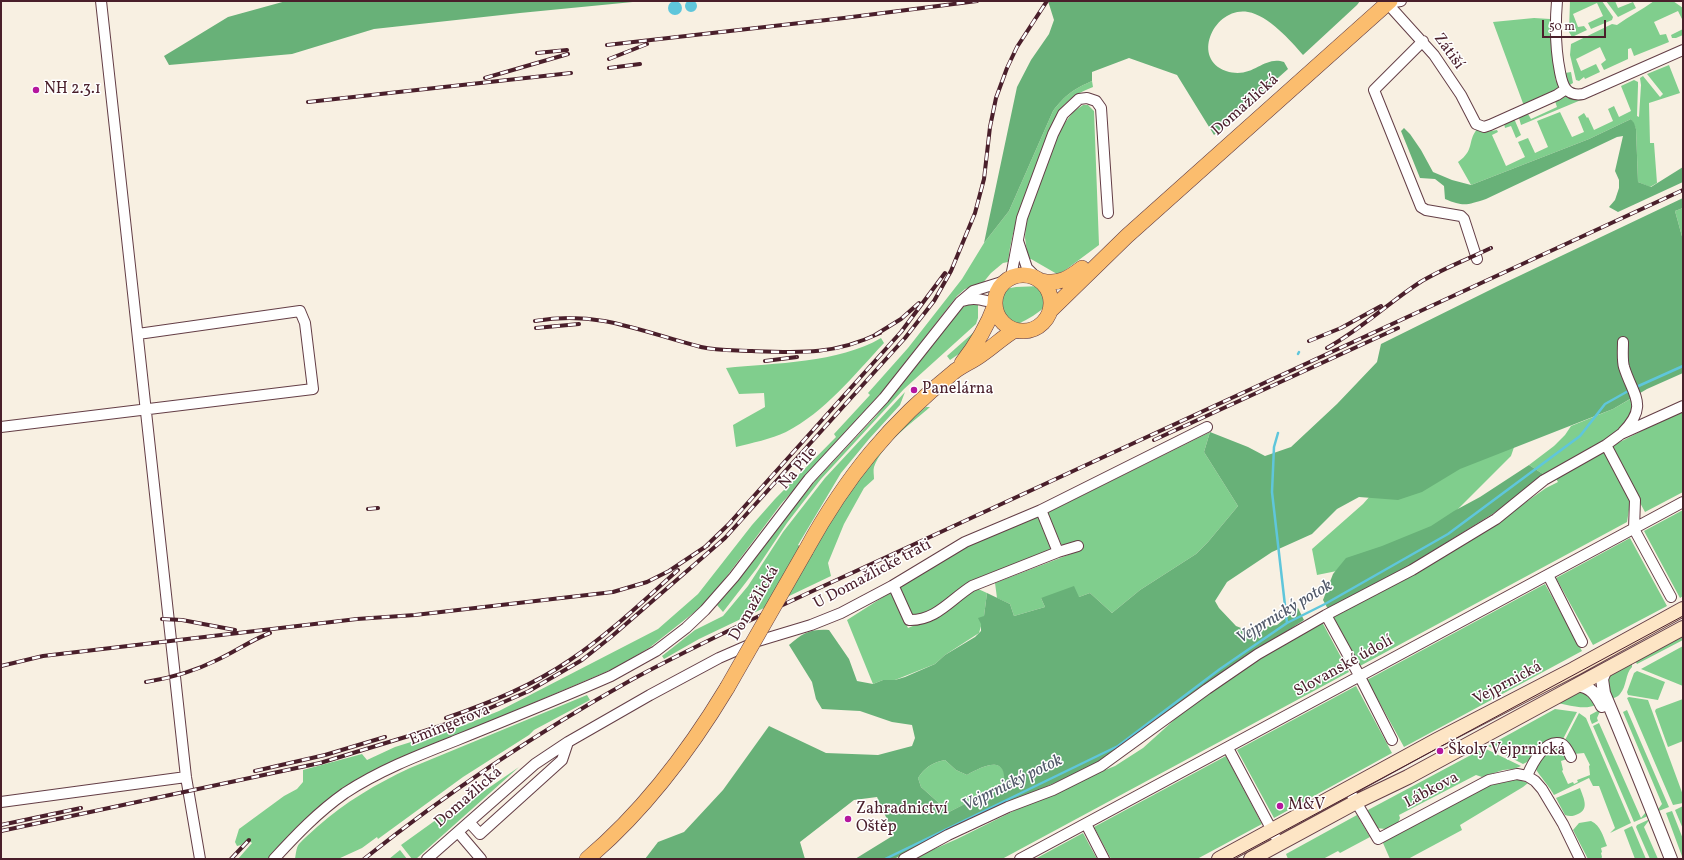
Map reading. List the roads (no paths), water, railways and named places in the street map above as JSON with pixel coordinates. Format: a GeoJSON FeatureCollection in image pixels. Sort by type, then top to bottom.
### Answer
{"type":"FeatureCollection","features":[{"type":"Feature","properties":{"kind":"main road","name":"Domažlická"},"geometry":{"type":"LineString","coordinates":[[587,859],[624,824],[657,789],[690,746],[727,688],[839,494],[892,427],[920,400],[957,370],[981,356],[1015,330],[1027,330],[1038,326],[1046,319],[1051,310],[1127,236],[1393,2]]}},
{"type":"Feature","properties":{"kind":"main road","name":"Domažlická"},"geometry":{"type":"LineString","coordinates":[[957,370],[974,348],[986,328],[998,291],[1008,279],[1024,274],[1053,283],[1068,278],[1127,236]]}},
{"type":"Feature","properties":{"kind":"main road"},"geometry":{"type":"LineString","coordinates":[[1039,279],[1049,291],[1052,304],[1051,310]]}},
{"type":"Feature","properties":{"kind":"main road"},"geometry":{"type":"LineString","coordinates":[[995,304],[997,312],[1004,323],[1015,330]]}},
{"type":"Feature","properties":{"kind":"main road","name":"Vejprnická"},"geometry":{"type":"LineString","coordinates":[[1219,859],[1349,790],[1437,740],[1574,669],[1683,610]]}},
{"type":"Feature","properties":{"kind":"main road"},"geometry":{"type":"LineString","coordinates":[[1251,859],[1356,802],[1408,777],[1683,628]]}},
{"type":"Feature","properties":{"kind":"street"},"geometry":{"type":"LineString","coordinates":[[101,1],[186,777],[200,859]]}},
{"type":"Feature","properties":{"kind":"street"},"geometry":{"type":"LineString","coordinates":[[1557,1],[1555,41],[1562,82],[1570,93],[1577,95],[1583,94],[1683,50]]}},
{"type":"Feature","properties":{"kind":"street","name":"Zátiší"},"geometry":{"type":"LineString","coordinates":[[1393,2],[1423,41],[1460,95],[1476,124],[1484,127],[1490,125],[1557,95],[1566,89]]}},
{"type":"Feature","properties":{"kind":"street"},"geometry":{"type":"LineString","coordinates":[[1423,41],[1374,90],[1421,207],[1426,210],[1461,216],[1464,219],[1476,259]]}},
{"type":"Feature","properties":{"kind":"street"},"geometry":{"type":"LineString","coordinates":[[1008,279],[1022,218],[1053,134],[1063,114],[1079,99],[1087,98],[1096,101],[1101,108],[1108,213]]}},
{"type":"Feature","properties":{"kind":"street"},"geometry":{"type":"LineString","coordinates":[[1018,240],[1027,268],[1039,279]]}},
{"type":"Feature","properties":{"kind":"street","name":"Na Pile"},"geometry":{"type":"LineString","coordinates":[[656,651],[686,628],[721,593],[810,479],[884,398],[960,302],[973,291],[1008,279]]}},
{"type":"Feature","properties":{"kind":"street"},"geometry":{"type":"LineString","coordinates":[[960,302],[970,298],[977,298],[995,304]]}},
{"type":"Feature","properties":{"kind":"street"},"geometry":{"type":"LineString","coordinates":[[1,427],[313,389],[305,323],[300,311],[138,334]]}},
{"type":"Feature","properties":{"kind":"street"},"geometry":{"type":"LineString","coordinates":[[906,858],[948,835],[1008,807],[1053,790],[1101,766],[1219,680],[1258,654],[1326,615],[1412,570],[1490,523],[1544,480],[1606,445],[1629,426],[1636,410],[1638,400],[1623,366],[1623,342]]}},
{"type":"Feature","properties":{"kind":"street"},"geometry":{"type":"LineString","coordinates":[[1621,434],[1683,406]]}},
{"type":"Feature","properties":{"kind":"street","name":"U Domažlické trati"},"geometry":{"type":"LineString","coordinates":[[535,764],[568,742],[637,702],[719,658],[758,641],[811,625],[841,613],[892,586],[965,542],[1041,510],[1207,428]]}},
{"type":"Feature","properties":{"kind":"street"},"geometry":{"type":"LineString","coordinates":[[1606,445],[1635,500],[1634,529],[1671,597]]}},
{"type":"Feature","properties":{"kind":"street","name":"Slovanské údolí"},"geometry":{"type":"LineString","coordinates":[[1020,859],[1228,748],[1359,675],[1683,502]]}},
{"type":"Feature","properties":{"kind":"street"},"geometry":{"type":"LineString","coordinates":[[1041,510],[1058,552]]}},
{"type":"Feature","properties":{"kind":"street"},"geometry":{"type":"LineString","coordinates":[[892,586],[895,589],[909,620],[918,621],[940,612],[960,593],[972,586],[1058,552],[1078,546]]}},
{"type":"Feature","properties":{"kind":"street"},"geometry":{"type":"LineString","coordinates":[[1548,575],[1582,642]]}},
{"type":"Feature","properties":{"kind":"street"},"geometry":{"type":"LineString","coordinates":[[1326,615],[1392,740]]}},
{"type":"Feature","properties":{"kind":"street","name":"Emingerova"},"geometry":{"type":"LineString","coordinates":[[274,859],[315,817],[345,793],[367,780],[404,761],[612,676],[656,651]]}},
{"type":"Feature","properties":{"kind":"street"},"geometry":{"type":"LineString","coordinates":[[1574,669],[1581,684],[1595,693],[1598,698],[1649,807]]}},
{"type":"Feature","properties":{"kind":"street"},"geometry":{"type":"LineString","coordinates":[[1606,669],[1602,679],[1604,693],[1671,859]]}},
{"type":"Feature","properties":{"kind":"street"},"geometry":{"type":"LineString","coordinates":[[469,822],[480,834],[562,760],[568,742]]}},
{"type":"Feature","properties":{"kind":"street"},"geometry":{"type":"LineString","coordinates":[[1571,757],[1562,744],[1550,745],[1540,752],[1527,776],[1535,781],[1542,789],[1580,859]]}},
{"type":"Feature","properties":{"kind":"street"},"geometry":{"type":"LineString","coordinates":[[1228,748],[1279,844]]}},
{"type":"Feature","properties":{"kind":"street","name":"Domažlická"},"geometry":{"type":"LineString","coordinates":[[427,859],[535,764]]}},
{"type":"Feature","properties":{"kind":"street","name":"Lábkova"},"geometry":{"type":"LineString","coordinates":[[1356,802],[1378,840],[1488,780],[1517,774],[1527,776]]}},
{"type":"Feature","properties":{"kind":"street"},"geometry":{"type":"LineString","coordinates":[[1,802],[186,777]]}},
{"type":"Feature","properties":{"kind":"street"},"geometry":{"type":"LineString","coordinates":[[1349,790],[1356,802]]}},
{"type":"Feature","properties":{"kind":"street"},"geometry":{"type":"LineString","coordinates":[[1086,824],[1104,859]]}},
{"type":"Feature","properties":{"kind":"street"},"geometry":{"type":"LineString","coordinates":[[458,832],[481,859]]}},
{"type":"Feature","properties":{"kind":"water"},"geometry":{"type":"Polygon","coordinates":[[[693,0],[696,1],[696,11],[689,12],[686,11],[685,4],[686,1],[693,0]]]}},
{"type":"Feature","properties":{"kind":"water"},"geometry":{"type":"Polygon","coordinates":[[[675,1],[680,3],[682,8],[680,13],[675,15],[670,13],[668,8],[670,3],[675,1]]]}},
{"type":"Feature","properties":{"kind":"waterway","name":"Vejprnický potok"},"geometry":{"type":"LineString","coordinates":[[1634,388],[1683,366]]}},
{"type":"Feature","properties":{"kind":"waterway","name":"Vejprnický potok"},"geometry":{"type":"LineString","coordinates":[[885,859],[1118,746],[1220,669],[1287,623],[1325,604],[1448,534],[1580,436],[1605,404],[1630,390]]}},
{"type":"Feature","properties":{"kind":"waterway"},"geometry":{"type":"LineString","coordinates":[[1278,433],[1274,447],[1272,492],[1287,623]]}},
{"type":"Feature","properties":{"kind":"tram line"},"geometry":{"type":"LineString","coordinates":[[1232,859],[1683,616]]}},
{"type":"Feature","properties":{"kind":"railway"},"geometry":{"type":"LineString","coordinates":[[607,45],[977,1]]}},
{"type":"Feature","properties":{"kind":"railway"},"geometry":{"type":"LineString","coordinates":[[1,831],[320,763],[412,735],[474,715],[529,691],[582,660],[611,637],[725,538],[905,338],[934,301],[951,271],[975,213],[984,179],[990,127],[996,98],[1007,68],[1017,47],[1047,1]]}},
{"type":"Feature","properties":{"kind":"railway"},"geometry":{"type":"LineString","coordinates":[[609,59],[647,44]]}},
{"type":"Feature","properties":{"kind":"railway"},"geometry":{"type":"LineString","coordinates":[[537,53],[567,50]]}},
{"type":"Feature","properties":{"kind":"railway"},"geometry":{"type":"LineString","coordinates":[[485,78],[568,54]]}},
{"type":"Feature","properties":{"kind":"railway"},"geometry":{"type":"LineString","coordinates":[[609,68],[640,64]]}},
{"type":"Feature","properties":{"kind":"railway"},"geometry":{"type":"LineString","coordinates":[[308,102],[571,73]]}},
{"type":"Feature","properties":{"kind":"railway"},"geometry":{"type":"LineString","coordinates":[[364,859],[428,810],[494,764],[598,699],[675,657],[804,595],[1683,190]]}},
{"type":"Feature","properties":{"kind":"railway"},"geometry":{"type":"LineString","coordinates":[[1327,348],[1340,341],[1430,276],[1491,248]]}},
{"type":"Feature","properties":{"kind":"railway"},"geometry":{"type":"LineString","coordinates":[[727,526],[901,332],[945,273]]}},
{"type":"Feature","properties":{"kind":"railway"},"geometry":{"type":"LineString","coordinates":[[875,335],[901,319],[919,303]]}},
{"type":"Feature","properties":{"kind":"railway"},"geometry":{"type":"LineString","coordinates":[[1309,341],[1341,328],[1381,306]]}},
{"type":"Feature","properties":{"kind":"railway"},"geometry":{"type":"LineString","coordinates":[[535,321],[561,318],[595,320],[629,326],[707,348],[770,352],[802,352],[832,349],[863,340],[880,333]]}},
{"type":"Feature","properties":{"kind":"railway"},"geometry":{"type":"LineString","coordinates":[[536,328],[579,324]]}},
{"type":"Feature","properties":{"kind":"railway"},"geometry":{"type":"LineString","coordinates":[[1154,440],[1398,328]]}},
{"type":"Feature","properties":{"kind":"railway"},"geometry":{"type":"LineString","coordinates":[[765,361],[797,357]]}},
{"type":"Feature","properties":{"kind":"railway"},"geometry":{"type":"LineString","coordinates":[[368,509],[378,508]]}},
{"type":"Feature","properties":{"kind":"railway"},"geometry":{"type":"LineString","coordinates":[[704,548],[731,522]]}},
{"type":"Feature","properties":{"kind":"railway"},"geometry":{"type":"LineString","coordinates":[[1,666],[43,656],[357,619],[415,615],[613,592],[647,582],[669,571],[708,545]]}},
{"type":"Feature","properties":{"kind":"railway"},"geometry":{"type":"LineString","coordinates":[[446,718],[510,693],[556,669],[584,650],[612,628],[678,570]]}},
{"type":"Feature","properties":{"kind":"railway"},"geometry":{"type":"LineString","coordinates":[[162,619],[182,620],[235,630]]}},
{"type":"Feature","properties":{"kind":"railway"},"geometry":{"type":"LineString","coordinates":[[146,682],[174,676],[200,668],[270,633]]}},
{"type":"Feature","properties":{"kind":"railway"},"geometry":{"type":"LineString","coordinates":[[255,771],[325,755],[385,737]]}},
{"type":"Feature","properties":{"kind":"railway"},"geometry":{"type":"LineString","coordinates":[[1,825],[81,808]]}},
{"type":"Feature","properties":{"kind":"railway"},"geometry":{"type":"LineString","coordinates":[[231,859],[249,840]]}},
{"type":"Feature","properties":{"kind":"place","name":"NH 2.3.1"},"geometry":{"type":"Point","coordinates":[36,90]}},
{"type":"Feature","properties":{"kind":"place","name":"Panelárna"},"geometry":{"type":"Point","coordinates":[914,390]}},
{"type":"Feature","properties":{"kind":"place","name":"Školy Vejprnická"},"geometry":{"type":"Point","coordinates":[1440,751]}},
{"type":"Feature","properties":{"kind":"place","name":"M&V"},"geometry":{"type":"Point","coordinates":[1280,806]}},
{"type":"Feature","properties":{"kind":"place","name":"Zahradnictví Oštěp"},"geometry":{"type":"Point","coordinates":[848,819]}}]}
